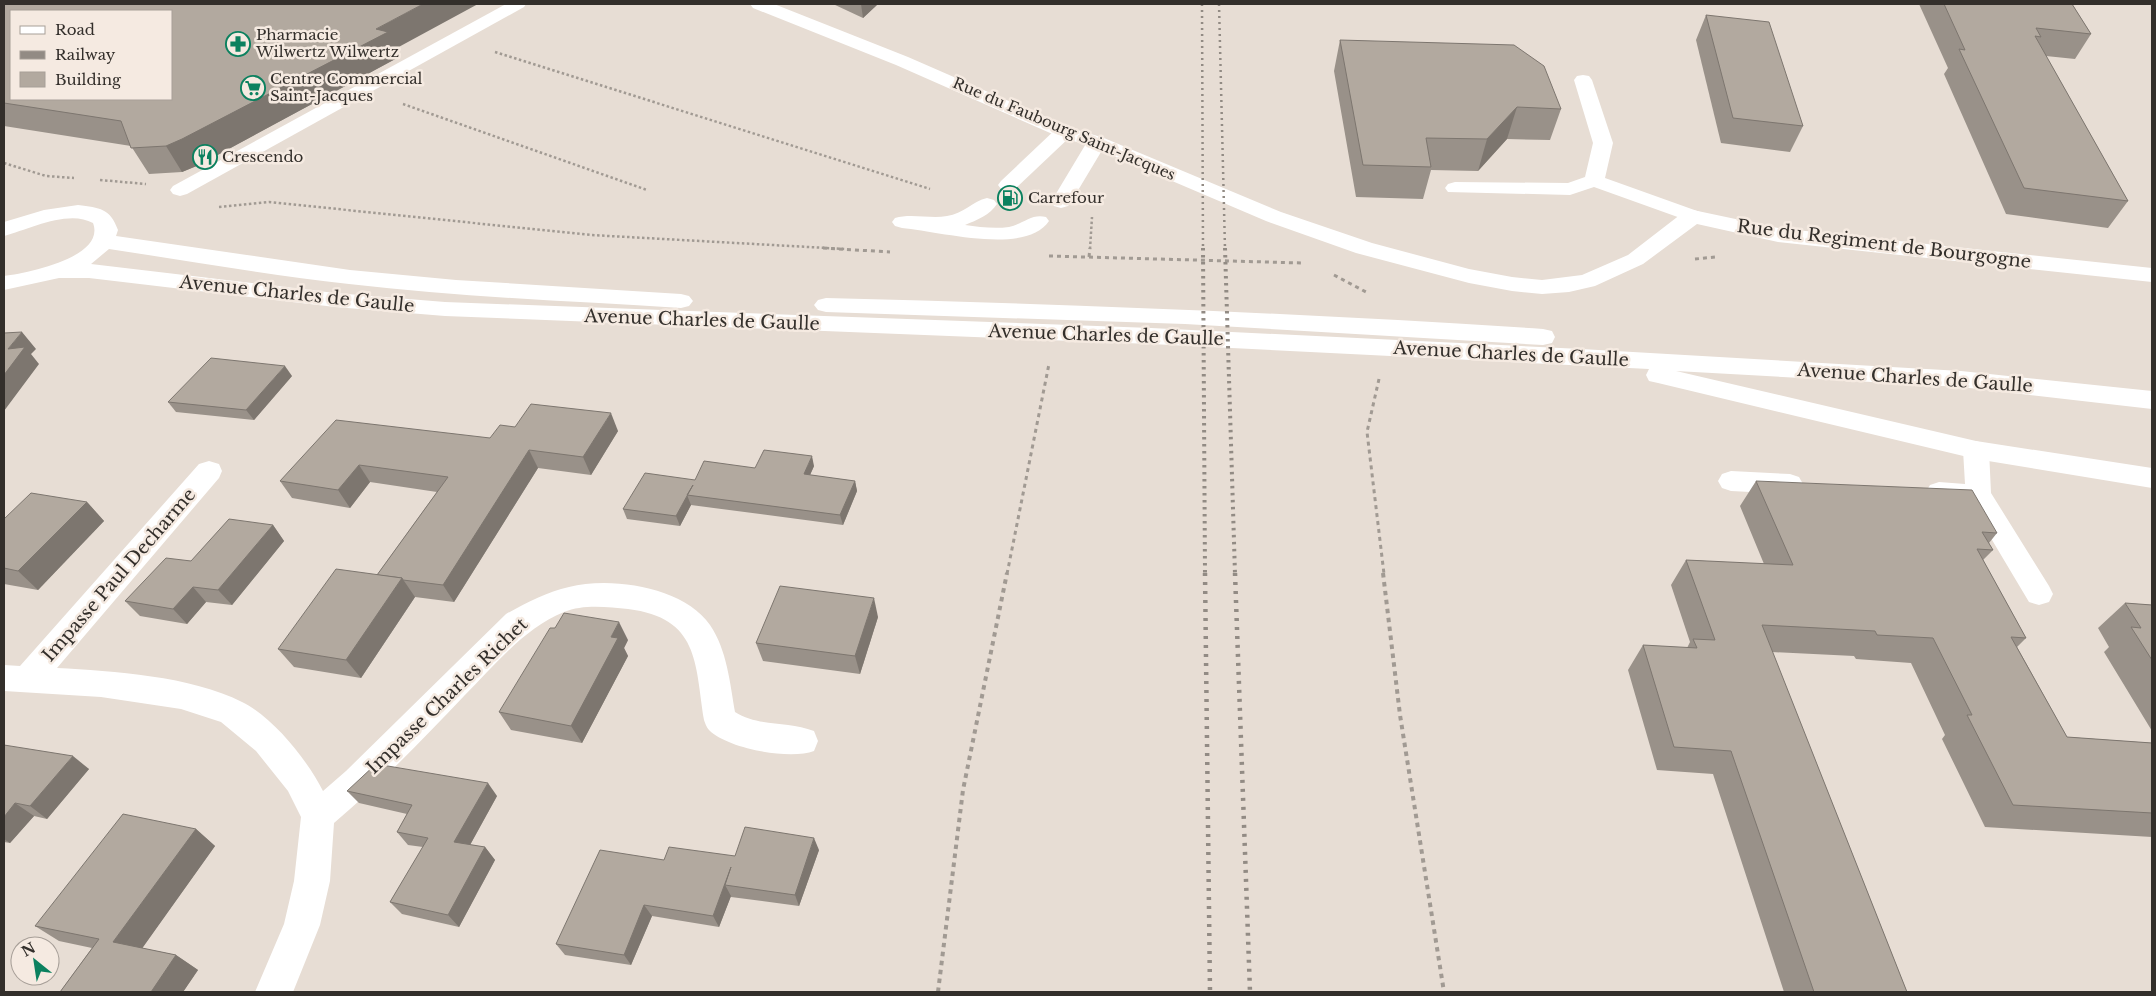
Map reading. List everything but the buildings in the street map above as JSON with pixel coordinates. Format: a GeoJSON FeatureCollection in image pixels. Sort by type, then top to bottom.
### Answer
{"type":"FeatureCollection","features":[{"type":"Feature","properties":{"kind":"main road","name":"Rue du Faubourg Saint-Jacques"},"geometry":{"type":"LineString","coordinates":[[759,4],[902,61],[1064,132],[1097,142],[1243,204],[1370,251],[1415,264],[1478,278],[1524,285],[1568,286],[1600,278],[1631,264],[1662,243],[1693,216]]}},
{"type":"Feature","properties":{"kind":"main road"},"geometry":{"type":"LineString","coordinates":[[9,224],[66,212],[85,212],[105,221],[107,229],[103,241]]}},
{"type":"Feature","properties":{"kind":"main road","name":"Rue du Regiment de Bourgogne"},"geometry":{"type":"LineString","coordinates":[[1693,216],[1743,229],[1778,235],[2152,275]]}},
{"type":"Feature","properties":{"kind":"main road","name":"Avenue Charles de Gaulle"},"geometry":{"type":"LineString","coordinates":[[4,283],[30,280],[60,271],[86,256],[103,241],[249,264],[456,288],[688,301],[1121,312],[1380,325],[2152,383]]}},
{"type":"Feature","properties":{"kind":"main road","name":"Avenue Charles de Gaulle"},"geometry":{"type":"LineString","coordinates":[[60,271],[89,271],[335,300],[464,310],[1151,336],[1581,357],[1961,379],[2152,400]]}},
{"type":"Feature","properties":{"kind":"main road"},"geometry":{"type":"LineString","coordinates":[[1581,357],[1976,450],[2152,478]]}},
{"type":"Feature","properties":{"kind":"main road","name":"Impasse Paul Decharme"},"geometry":{"type":"LineString","coordinates":[[16,678],[210,471]]}},
{"type":"Feature","properties":{"kind":"main road","name":"Impasse Charles Richet"},"geometry":{"type":"LineString","coordinates":[[318,816],[358,782],[517,623],[543,608],[575,597],[607,596],[643,600],[676,610],[691,623],[704,640],[720,720],[741,733],[802,741]]}},
{"type":"Feature","properties":{"kind":"main road"},"geometry":{"type":"LineString","coordinates":[[16,678],[181,695],[232,712],[268,742],[300,780],[318,816],[312,881],[302,926],[274,992]]}},
{"type":"Feature","properties":{"kind":"lane"},"geometry":{"type":"LineString","coordinates":[[180,190],[518,4]]}},
{"type":"Feature","properties":{"kind":"lane"},"geometry":{"type":"LineString","coordinates":[[1583,80],[1603,142],[1594,182]]}},
{"type":"Feature","properties":{"kind":"lane"},"geometry":{"type":"LineString","coordinates":[[1008,185],[1064,132]]}},
{"type":"Feature","properties":{"kind":"lane"},"geometry":{"type":"LineString","coordinates":[[1061,202],[1097,142]]}},
{"type":"Feature","properties":{"kind":"lane"},"geometry":{"type":"LineString","coordinates":[[1455,188],[1570,189],[1594,182],[1618,188],[1693,216]]}},
{"type":"Feature","properties":{"kind":"lane"},"geometry":{"type":"LineString","coordinates":[[933,225],[971,216],[987,204]]}},
{"type":"Feature","properties":{"kind":"lane"},"geometry":{"type":"LineString","coordinates":[[902,222],[989,234],[1011,234],[1027,229],[1039,221]]}},
{"type":"Feature","properties":{"kind":"lane"},"geometry":{"type":"LineString","coordinates":[[1976,450],[1978,494],[2039,594]]}},
{"type":"Feature","properties":{"kind":"lane"},"geometry":{"type":"LineString","coordinates":[[1731,481],[1810,485]]}},
{"type":"Feature","properties":{"kind":"lane"},"geometry":{"type":"LineString","coordinates":[[1919,491],[1978,494]]}},
{"type":"Feature","properties":{"kind":"path"},"geometry":{"type":"LineString","coordinates":[[454,39],[934,190]]}},
{"type":"Feature","properties":{"kind":"path"},"geometry":{"type":"LineString","coordinates":[[362,90],[647,190]]}},
{"type":"Feature","properties":{"kind":"path"},"geometry":{"type":"LineString","coordinates":[[4,164],[46,176],[75,178]]}},
{"type":"Feature","properties":{"kind":"path"},"geometry":{"type":"LineString","coordinates":[[95,180],[153,184]]}},
{"type":"Feature","properties":{"kind":"path"},"geometry":{"type":"LineString","coordinates":[[215,207],[268,202],[581,234],[885,252]]}},
{"type":"Feature","properties":{"kind":"path"},"geometry":{"type":"LineString","coordinates":[[938,992],[963,790],[1050,358]]}},
{"type":"Feature","properties":{"kind":"path"},"geometry":{"type":"LineString","coordinates":[[1380,374],[1367,432],[1400,715],[1444,992]]}},
{"type":"Feature","properties":{"kind":"railway"},"geometry":{"type":"LineString","coordinates":[[1202,4],[1203,249]]}},
{"type":"Feature","properties":{"kind":"railway"},"geometry":{"type":"LineString","coordinates":[[1219,4],[1225,249]]}},
{"type":"Feature","properties":{"kind":"railway"},"geometry":{"type":"LineString","coordinates":[[1203,248],[1205,574]]}},
{"type":"Feature","properties":{"kind":"railway"},"geometry":{"type":"LineString","coordinates":[[1225,248],[1235,574]]}},
{"type":"Feature","properties":{"kind":"railway"},"geometry":{"type":"LineString","coordinates":[[1205,573],[1210,992]]}},
{"type":"Feature","properties":{"kind":"railway"},"geometry":{"type":"LineString","coordinates":[[1235,573],[1250,992]]}},
{"type":"Feature","properties":{"kind":"place","name":"Pharmacie Wilwertz Wilwertz"},"geometry":{"type":"Point","coordinates":[238,44]}},
{"type":"Feature","properties":{"kind":"place","name":"Centre Commercial Saint-Jacques"},"geometry":{"type":"Point","coordinates":[253,88]}},
{"type":"Feature","properties":{"kind":"place","name":"Crescendo"},"geometry":{"type":"Point","coordinates":[205,157]}},
{"type":"Feature","properties":{"kind":"place","name":"Carrefour"},"geometry":{"type":"Point","coordinates":[1010,198]}}]}
